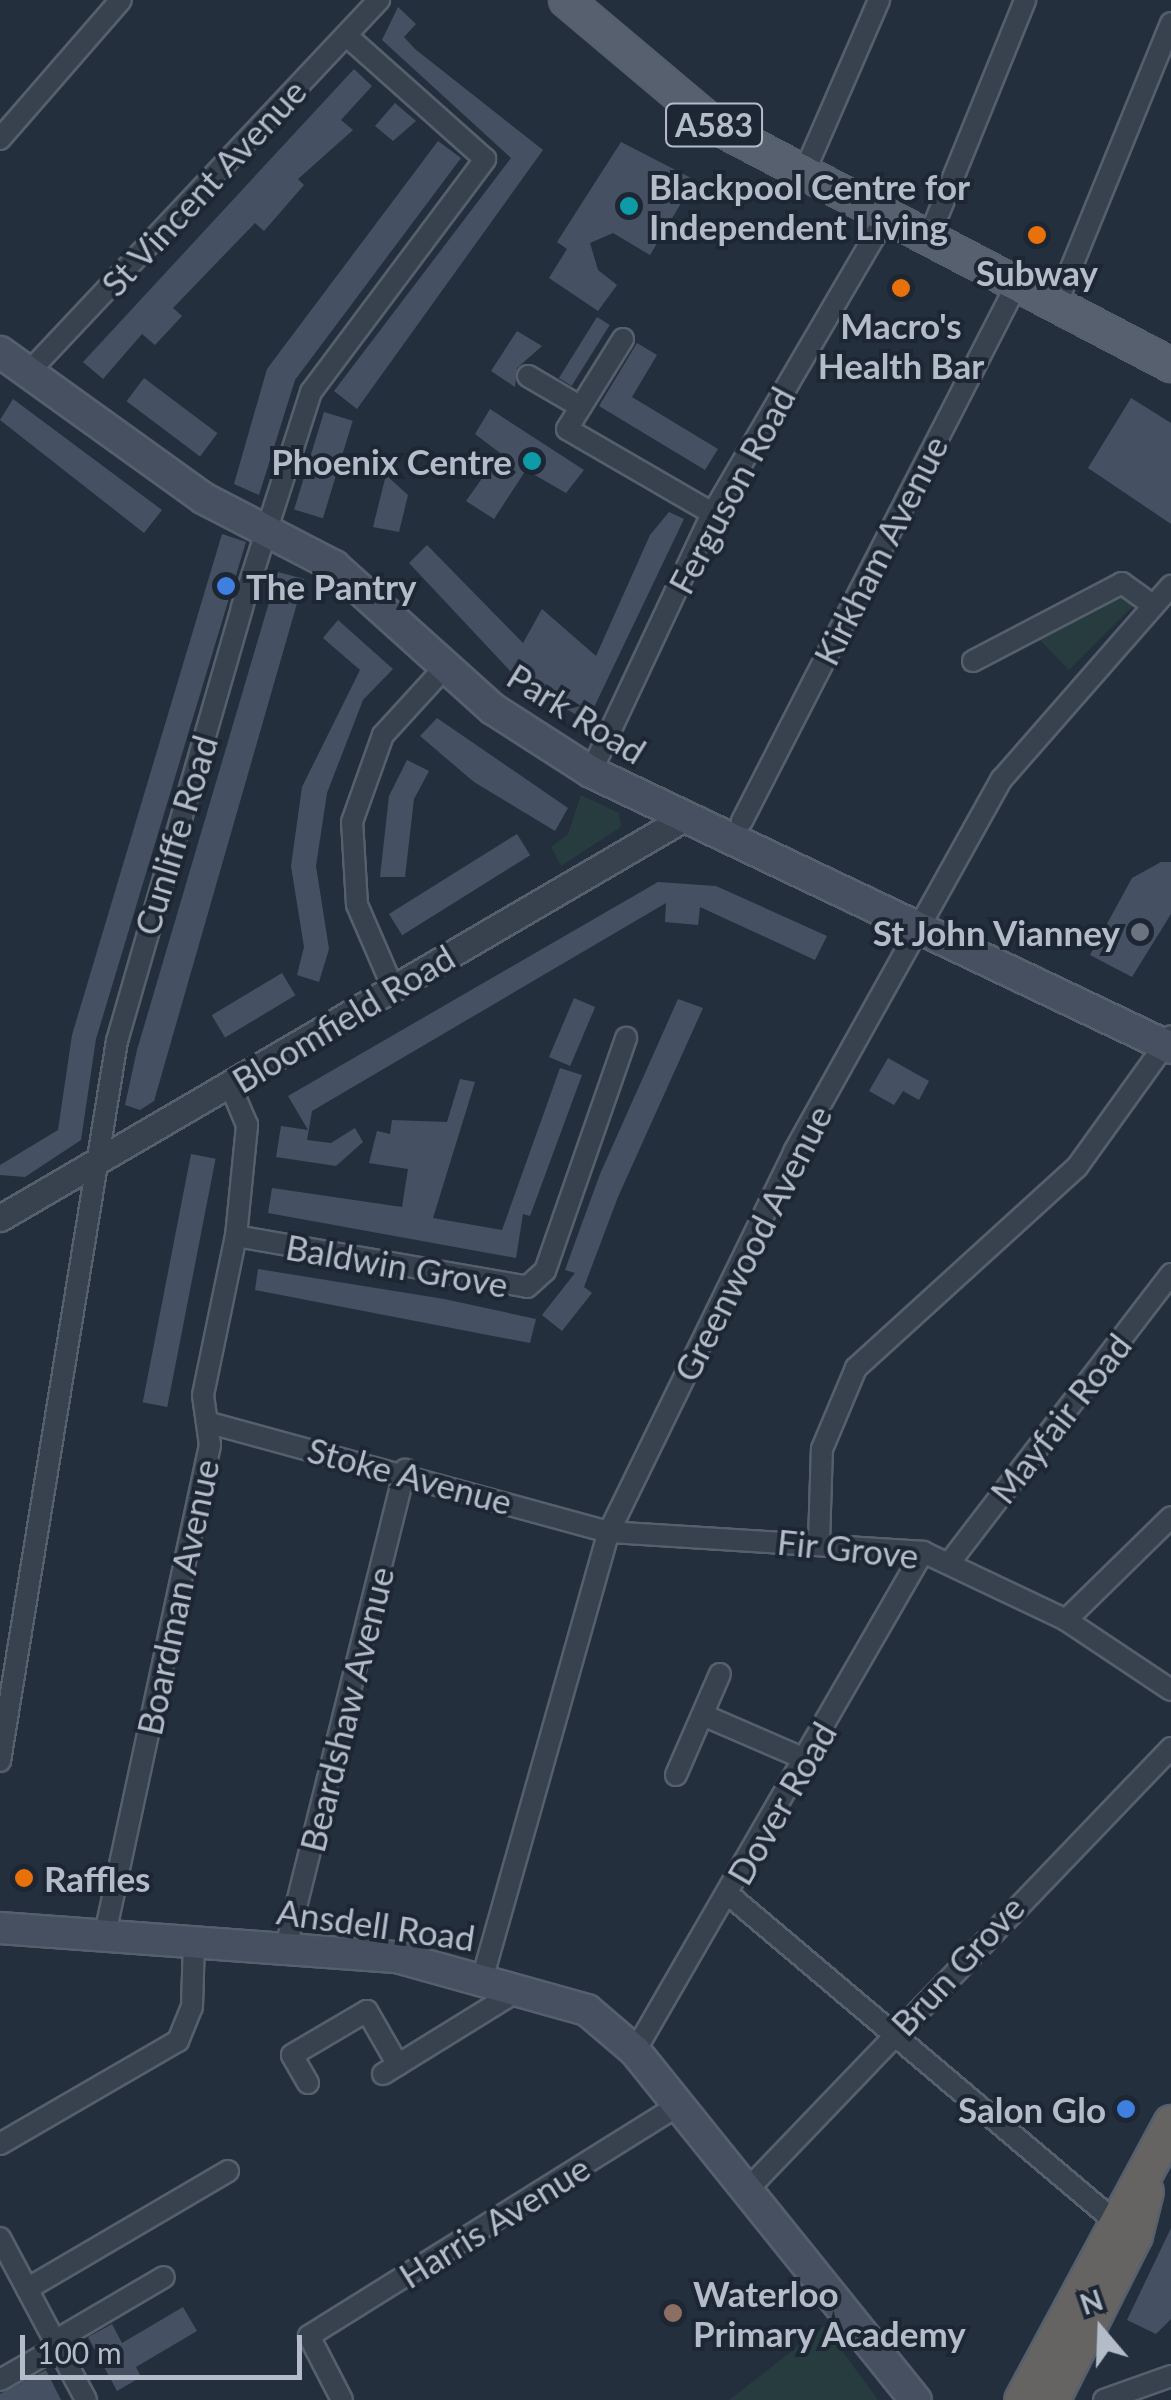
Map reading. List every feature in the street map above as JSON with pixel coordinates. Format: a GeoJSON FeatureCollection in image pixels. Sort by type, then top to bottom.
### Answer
{"type":"FeatureCollection","features":[{"type":"Feature","properties":{"kind":"highway"},"geometry":{"type":"LineString","coordinates":[[1045,2398],[1171,2123]]}},
{"type":"Feature","properties":{"kind":"main road","name":"A583"},"geometry":{"type":"LineString","coordinates":[[566,0],[716,127],[802,176],[1058,300],[1171,365]]}},
{"type":"Feature","properties":{"kind":"main road","name":"Park Road"},"geometry":{"type":"LineString","coordinates":[[0,352],[196,494],[266,529],[359,584],[510,724],[591,772],[918,931],[1169,1043]]}},
{"type":"Feature","properties":{"kind":"main road","name":"Ansdell Road"},"geometry":{"type":"LineString","coordinates":[[0,1928],[286,1947],[483,1976],[587,2010],[635,2051],[917,2399]]}},
{"type":"Feature","properties":{"kind":"street"},"geometry":{"type":"LineString","coordinates":[[0,139],[122,0]]}},
{"type":"Feature","properties":{"kind":"street","name":"St Vincent Avenue"},"geometry":{"type":"LineString","coordinates":[[27,374],[379,0]]}},
{"type":"Feature","properties":{"kind":"street"},"geometry":{"type":"LineString","coordinates":[[802,176],[879,0]]}},
{"type":"Feature","properties":{"kind":"street"},"geometry":{"type":"LineString","coordinates":[[929,237],[1025,0]]}},
{"type":"Feature","properties":{"kind":"street"},"geometry":{"type":"LineString","coordinates":[[1058,300],[1171,23]]}},
{"type":"Feature","properties":{"kind":"street","name":"Cunliffe Road"},"geometry":{"type":"LineString","coordinates":[[0,1761],[98,1160],[133,972],[266,529],[312,392],[486,159],[346,35]]}},
{"type":"Feature","properties":{"kind":"street","name":"Ferguson Road"},"geometry":{"type":"LineString","coordinates":[[591,772],[712,513],[886,216]]}},
{"type":"Feature","properties":{"kind":"street","name":"Kirkham Avenue"},"geometry":{"type":"LineString","coordinates":[[742,821],[1018,280]]}},
{"type":"Feature","properties":{"kind":"street"},"geometry":{"type":"LineString","coordinates":[[623,339],[567,429],[712,513]]}},
{"type":"Feature","properties":{"kind":"street"},"geometry":{"type":"LineString","coordinates":[[528,376],[580,406]]}},
{"type":"Feature","properties":{"kind":"street"},"geometry":{"type":"LineString","coordinates":[[973,661],[1122,583],[1154,606]]}},
{"type":"Feature","properties":{"kind":"street","name":"Greenwood Avenue"},"geometry":{"type":"LineString","coordinates":[[483,1976],[609,1532],[794,1152],[1002,779],[1171,586]]}},
{"type":"Feature","properties":{"kind":"street"},"geometry":{"type":"LineString","coordinates":[[393,988],[352,884],[354,811],[383,735],[446,666]]}},
{"type":"Feature","properties":{"kind":"street","name":"Bloomfield Road"},"geometry":{"type":"LineString","coordinates":[[0,1218],[686,816]]}},
{"type":"Feature","properties":{"kind":"street","name":"Baldwin Grove"},"geometry":{"type":"LineString","coordinates":[[236,1236],[527,1288],[545,1271],[626,1038]]}},
{"type":"Feature","properties":{"kind":"street"},"geometry":{"type":"LineString","coordinates":[[818,1542],[822,1449],[856,1368],[1077,1166],[1169,1043]]}},
{"type":"Feature","properties":{"kind":"street","name":"Boardman Avenue"},"geometry":{"type":"LineString","coordinates":[[104,1934],[210,1423],[204,1395],[236,1236],[247,1125],[230,1085]]}},
{"type":"Feature","properties":{"kind":"street","name":"Mayfair Road"},"geometry":{"type":"LineString","coordinates":[[950,1562],[1171,1274]]}},
{"type":"Feature","properties":{"kind":"street","name":"Stoke Avenue"},"geometry":{"type":"LineString","coordinates":[[210,1423],[405,1470],[609,1532]]}},
{"type":"Feature","properties":{"kind":"street","name":"Beardshaw Avenue"},"geometry":{"type":"LineString","coordinates":[[286,1947],[405,1470]]}},
{"type":"Feature","properties":{"kind":"street"},"geometry":{"type":"LineString","coordinates":[[1066,1620],[1171,1517]]}},
{"type":"Feature","properties":{"kind":"street","name":"Fir Grove"},"geometry":{"type":"LineString","coordinates":[[609,1532],[818,1542],[923,1552],[1066,1620],[1171,1690]]}},
{"type":"Feature","properties":{"kind":"street","name":"Dover Road"},"geometry":{"type":"LineString","coordinates":[[635,2051],[807,1760],[923,1552]]}},
{"type":"Feature","properties":{"kind":"street"},"geometry":{"type":"LineString","coordinates":[[676,1776],[720,1674]]}},
{"type":"Feature","properties":{"kind":"street"},"geometry":{"type":"LineString","coordinates":[[703,1715],[807,1760]]}},
{"type":"Feature","properties":{"kind":"street","name":"Brun Grove"},"geometry":{"type":"LineString","coordinates":[[748,2188],[1171,1748]]}},
{"type":"Feature","properties":{"kind":"street"},"geometry":{"type":"LineString","coordinates":[[729,1895],[1123,2228]]}},
{"type":"Feature","properties":{"kind":"street"},"geometry":{"type":"LineString","coordinates":[[0,2144],[178,2041],[192,2007],[194,1941]]}},
{"type":"Feature","properties":{"kind":"street"},"geometry":{"type":"LineString","coordinates":[[308,2083],[292,2055],[367,2011],[391,2069],[522,1988]]}},
{"type":"Feature","properties":{"kind":"street","name":"Harris Avenue"},"geometry":{"type":"LineString","coordinates":[[342,2400],[310,2336],[678,2105]]}},
{"type":"Feature","properties":{"kind":"street"},"geometry":{"type":"LineString","coordinates":[[28,2289],[228,2170]]}},
{"type":"Feature","properties":{"kind":"street"},"geometry":{"type":"LineString","coordinates":[[0,2238],[86,2400]]}},
{"type":"Feature","properties":{"kind":"street"},"geometry":{"type":"LineString","coordinates":[[0,2380],[164,2277]]}},
{"type":"Feature","properties":{"kind":"street"},"geometry":{"type":"LineString","coordinates":[[1104,2400],[1171,2376]]}},
{"type":"Feature","properties":{"kind":"green space"},"geometry":{"type":"Polygon","coordinates":[[[1117,594],[1133,606],[1069,670],[1035,635],[1117,594]]]}},
{"type":"Feature","properties":{"kind":"green space"},"geometry":{"type":"Polygon","coordinates":[[[581,795],[619,813],[621,827],[561,866],[551,847],[568,834],[581,795]]]}},
{"type":"Feature","properties":{"kind":"green space"},"geometry":{"type":"Polygon","coordinates":[[[824,2326],[878,2400],[729,2400],[824,2326]]]}},
{"type":"Feature","properties":{"kind":"building"},"geometry":{"type":"Polygon","coordinates":[[[398,7],[416,24],[404,37],[415,49],[543,150],[357,409],[334,391],[511,158],[382,40],[398,7]]]}},
{"type":"Feature","properties":{"kind":"building"},"geometry":{"type":"Polygon","coordinates":[[[354,69],[372,86],[341,120],[353,130],[298,179],[304,185],[264,231],[255,223],[173,308],[182,316],[155,345],[142,334],[103,379],[83,362],[354,69]]]}},
{"type":"Feature","properties":{"kind":"building"},"geometry":{"type":"Polygon","coordinates":[[[395,103],[416,121],[393,141],[375,126],[395,103]]]}},
{"type":"Feature","properties":{"kind":"building"},"geometry":{"type":"Polygon","coordinates":[[[438,141],[461,158],[295,380],[259,495],[234,484],[267,369],[438,141]]]}},
{"type":"Feature","properties":{"kind":"building","name":"Blackpool Centre for Independent Living"},"geometry":{"type":"Polygon","coordinates":[[[621,142],[695,180],[650,255],[613,233],[590,243],[598,270],[617,285],[598,311],[549,278],[567,249],[557,242],[621,142]]]}},
{"type":"Feature","properties":{"kind":"building"},"geometry":{"type":"Polygon","coordinates":[[[597,317],[610,325],[572,386],[559,378],[597,317]]]}},
{"type":"Feature","properties":{"kind":"building"},"geometry":{"type":"Polygon","coordinates":[[[517,331],[542,346],[517,368],[515,387],[491,371],[517,331]]]}},
{"type":"Feature","properties":{"kind":"building"},"geometry":{"type":"Polygon","coordinates":[[[637,343],[657,355],[632,397],[718,449],[705,470],[599,406],[637,343]]]}},
{"type":"Feature","properties":{"kind":"building"},"geometry":{"type":"Polygon","coordinates":[[[144,378],[217,433],[200,457],[127,401],[144,378]]]}},
{"type":"Feature","properties":{"kind":"building"},"geometry":{"type":"Polygon","coordinates":[[[1131,398],[1171,423],[1171,524],[1088,468],[1131,398]]]}},
{"type":"Feature","properties":{"kind":"building"},"geometry":{"type":"Polygon","coordinates":[[[13,399],[162,510],[144,533],[0,420],[13,399]]]}},
{"type":"Feature","properties":{"kind":"building","name":"Phoenix Centre"},"geometry":{"type":"Polygon","coordinates":[[[490,409],[584,470],[566,493],[526,470],[494,519],[466,501],[500,453],[475,434],[490,409]]]}},
{"type":"Feature","properties":{"kind":"building"},"geometry":{"type":"Polygon","coordinates":[[[324,412],[353,421],[323,518],[294,510],[324,412]]]}},
{"type":"Feature","properties":{"kind":"building"},"geometry":{"type":"Polygon","coordinates":[[[386,475],[408,495],[399,532],[373,527],[386,475]]]}},
{"type":"Feature","properties":{"kind":"building"},"geometry":{"type":"Polygon","coordinates":[[[669,512],[684,519],[587,722],[513,674],[409,563],[427,545],[523,643],[542,609],[596,656],[650,535],[669,512]]]}},
{"type":"Feature","properties":{"kind":"building"},"geometry":{"type":"Polygon","coordinates":[[[222,534],[246,542],[96,1039],[81,1140],[25,1177],[0,1175],[0,1165],[58,1130],[72,1035],[222,534]]]}},
{"type":"Feature","properties":{"kind":"building"},"geometry":{"type":"Polygon","coordinates":[[[278,572],[304,579],[154,1101],[140,1110],[125,1105],[137,1050],[278,572]]]}},
{"type":"Feature","properties":{"kind":"building"},"geometry":{"type":"Polygon","coordinates":[[[338,620],[393,669],[363,700],[327,793],[316,866],[329,949],[319,982],[297,975],[304,947],[291,866],[302,787],[360,670],[323,638],[338,620]]]}},
{"type":"Feature","properties":{"kind":"building"},"geometry":{"type":"Polygon","coordinates":[[[437,718],[568,808],[555,831],[474,782],[420,736],[437,718]]]}},
{"type":"Feature","properties":{"kind":"building"},"geometry":{"type":"Polygon","coordinates":[[[407,760],[429,771],[414,799],[405,877],[380,877],[389,796],[407,760]]]}},
{"type":"Feature","properties":{"kind":"building"},"geometry":{"type":"Polygon","coordinates":[[[517,834],[530,855],[402,935],[389,914],[517,834]]]}},
{"type":"Feature","properties":{"kind":"building"},"geometry":{"type":"Polygon","coordinates":[[[1161,862],[1171,862],[1171,914],[1132,977],[1090,955],[1132,878],[1161,862]]]}},
{"type":"Feature","properties":{"kind":"building"},"geometry":{"type":"Polygon","coordinates":[[[658,882],[716,886],[827,936],[815,960],[700,907],[698,925],[665,922],[666,903],[312,1111],[307,1140],[331,1143],[355,1128],[363,1142],[336,1166],[276,1157],[281,1126],[308,1130],[288,1096],[658,882]]]}},
{"type":"Feature","properties":{"kind":"building"},"geometry":{"type":"Polygon","coordinates":[[[282,973],[295,995],[225,1038],[212,1015],[282,973]]]}},
{"type":"Feature","properties":{"kind":"building"},"geometry":{"type":"Polygon","coordinates":[[[574,998],[595,1007],[570,1066],[549,1057],[574,998]]]}},
{"type":"Feature","properties":{"kind":"building"},"geometry":{"type":"Polygon","coordinates":[[[678,999],[703,1008],[618,1197],[584,1287],[592,1293],[562,1331],[542,1315],[575,1273],[565,1270],[600,1174],[678,999]]]}},
{"type":"Feature","properties":{"kind":"building"},"geometry":{"type":"Polygon","coordinates":[[[888,1058],[929,1081],[919,1100],[903,1091],[894,1105],[869,1091],[888,1058]]]}},
{"type":"Feature","properties":{"kind":"building"},"geometry":{"type":"Polygon","coordinates":[[[560,1068],[582,1075],[530,1216],[523,1214],[516,1258],[268,1213],[272,1188],[402,1207],[408,1169],[369,1163],[377,1131],[390,1134],[392,1120],[447,1122],[460,1079],[475,1082],[433,1218],[502,1230],[560,1068]]]}},
{"type":"Feature","properties":{"kind":"building"},"geometry":{"type":"Polygon","coordinates":[[[191,1154],[216,1159],[167,1407],[143,1402],[191,1154]]]}},
{"type":"Feature","properties":{"kind":"building"},"geometry":{"type":"Polygon","coordinates":[[[258,1269],[444,1299],[536,1319],[530,1343],[255,1290],[258,1269]]]}},
{"type":"Feature","properties":{"kind":"building"},"geometry":{"type":"Polygon","coordinates":[[[1171,2228],[1171,2319],[1156,2334],[1127,2320],[1171,2228]]]}},
{"type":"Feature","properties":{"kind":"building"},"geometry":{"type":"Polygon","coordinates":[[[183,2307],[197,2331],[136,2367],[141,2377],[117,2391],[88,2337],[112,2324],[122,2343],[183,2307]]]}},
{"type":"Feature","properties":{"kind":"building"},"geometry":{"type":"Polygon","coordinates":[[[46,2370],[61,2400],[0,2400],[0,2394],[46,2370]]]}},
{"type":"Feature","properties":{"kind":"place","name":"Blackpool Centre for Independent Living"},"geometry":{"type":"Point","coordinates":[629,206]}},
{"type":"Feature","properties":{"kind":"place","name":"Subway"},"geometry":{"type":"Point","coordinates":[1037,235]}},
{"type":"Feature","properties":{"kind":"place","name":"Macro's Health Bar"},"geometry":{"type":"Point","coordinates":[901,288]}},
{"type":"Feature","properties":{"kind":"place","name":"Phoenix Centre"},"geometry":{"type":"Point","coordinates":[532,461]}},
{"type":"Feature","properties":{"kind":"place","name":"The Pantry"},"geometry":{"type":"Point","coordinates":[226,586]}},
{"type":"Feature","properties":{"kind":"place","name":"St John Vianney"},"geometry":{"type":"Point","coordinates":[1140,932]}},
{"type":"Feature","properties":{"kind":"place","name":"Raffles"},"geometry":{"type":"Point","coordinates":[24,1878]}},
{"type":"Feature","properties":{"kind":"place","name":"Salon Glo"},"geometry":{"type":"Point","coordinates":[1126,2109]}},
{"type":"Feature","properties":{"kind":"place","name":"Waterloo Primary Academy"},"geometry":{"type":"Point","coordinates":[673,2313]}}]}
